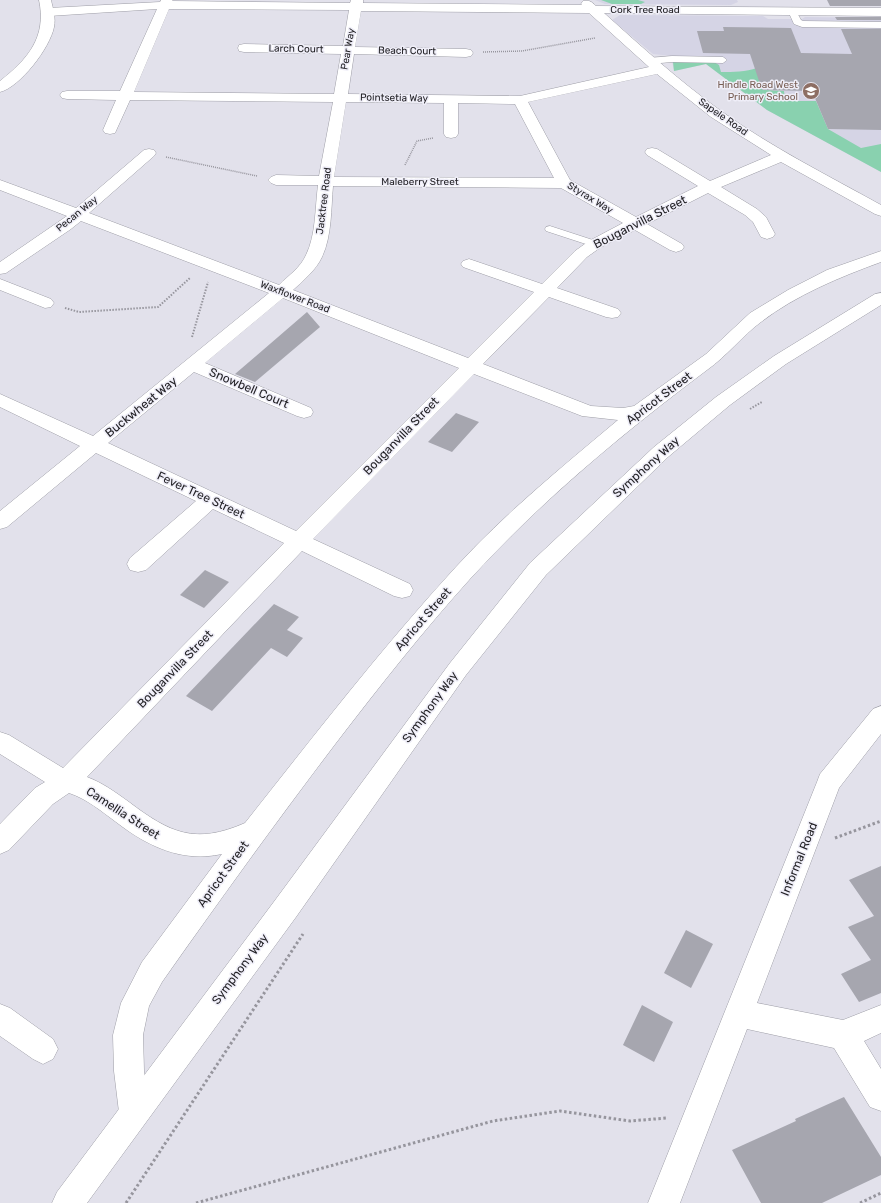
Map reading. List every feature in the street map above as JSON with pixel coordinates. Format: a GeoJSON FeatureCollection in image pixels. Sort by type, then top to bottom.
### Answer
{"type":"FeatureCollection","features":[{"type":"Feature","properties":{"kind":"street","name":"Cork Tree Road"},"geometry":{"type":"LineString","coordinates":[[47,6],[166,3],[751,5],[792,11],[881,12]]}},
{"type":"Feature","properties":{"kind":"street"},"geometry":{"type":"LineString","coordinates":[[110,130],[126,97],[166,3]]}},
{"type":"Feature","properties":{"kind":"street","name":"Pear Way"},"geometry":{"type":"LineString","coordinates":[[340,98],[356,3]]}},
{"type":"Feature","properties":{"kind":"street","name":"Sapele Road"},"geometry":{"type":"LineString","coordinates":[[587,5],[654,65],[716,114],[782,156],[881,211]]}},
{"type":"Feature","properties":{"kind":"street"},"geometry":{"type":"LineString","coordinates":[[0,88],[30,61],[42,44],[48,26],[47,6]]}},
{"type":"Feature","properties":{"kind":"street","name":"Larch Court"},"geometry":{"type":"LineString","coordinates":[[244,48],[348,50]]}},
{"type":"Feature","properties":{"kind":"street","name":"Beach Court"},"geometry":{"type":"LineString","coordinates":[[348,50],[466,53]]}},
{"type":"Feature","properties":{"kind":"street","name":"Pointsetia Way"},"geometry":{"type":"LineString","coordinates":[[126,97],[520,100],[654,65]]}},
{"type":"Feature","properties":{"kind":"street"},"geometry":{"type":"LineString","coordinates":[[67,96],[126,97]]}},
{"type":"Feature","properties":{"kind":"street","name":"Jacktree Road"},"geometry":{"type":"LineString","coordinates":[[282,291],[301,273],[314,257],[320,237],[326,182],[340,98]]}},
{"type":"Feature","properties":{"kind":"street"},"geometry":{"type":"LineString","coordinates":[[451,134],[452,99]]}},
{"type":"Feature","properties":{"kind":"street","name":"Styrax Way"},"geometry":{"type":"LineString","coordinates":[[520,100],[564,183],[676,247]]}},
{"type":"Feature","properties":{"kind":"street"},"geometry":{"type":"LineString","coordinates":[[652,152],[710,186],[756,216],[767,234]]}},
{"type":"Feature","properties":{"kind":"street","name":"Pecan Way"},"geometry":{"type":"LineString","coordinates":[[0,268],[65,226],[149,153]]}},
{"type":"Feature","properties":{"kind":"street","name":"Bouganvilla Street"},"geometry":{"type":"LineString","coordinates":[[0,842],[44,796],[66,782],[470,365],[581,254],[595,244],[710,186],[782,156]]}},
{"type":"Feature","properties":{"kind":"street","name":"Maleberry Street"},"geometry":{"type":"LineString","coordinates":[[276,180],[326,182],[564,183]]}},
{"type":"Feature","properties":{"kind":"street","name":"Waxflower Road"},"geometry":{"type":"LineString","coordinates":[[0,185],[282,291],[590,412],[624,414],[640,411]]}},
{"type":"Feature","properties":{"kind":"street","name":"Apricot Street"},"geometry":{"type":"LineString","coordinates":[[134,1112],[129,1071],[128,1040],[135,1003],[152,972],[254,830],[376,674],[463,573],[532,504],[640,411],[712,358],[743,328],[778,303],[833,274],[881,256]]}},
{"type":"Feature","properties":{"kind":"street"},"geometry":{"type":"LineString","coordinates":[[469,264],[612,313]]}},
{"type":"Feature","properties":{"kind":"street"},"geometry":{"type":"LineString","coordinates":[[0,284],[45,303]]}},
{"type":"Feature","properties":{"kind":"street","name":"Buckwheat Way"},"geometry":{"type":"LineString","coordinates":[[0,522],[282,291]]}},
{"type":"Feature","properties":{"kind":"street","name":"Symphony Way"},"geometry":{"type":"LineString","coordinates":[[68,1203],[286,908],[458,669],[538,569],[661,452],[723,401],[780,360],[881,298]]}},
{"type":"Feature","properties":{"kind":"street","name":"Snowbell Court"},"geometry":{"type":"LineString","coordinates":[[196,362],[304,412]]}},
{"type":"Feature","properties":{"kind":"street","name":"Fever Tree Street"},"geometry":{"type":"LineString","coordinates":[[0,400],[402,590]]}},
{"type":"Feature","properties":{"kind":"street"},"geometry":{"type":"LineString","coordinates":[[590,412],[599,429],[599,446]]}},
{"type":"Feature","properties":{"kind":"street"},"geometry":{"type":"LineString","coordinates":[[138,564],[210,500]]}},
{"type":"Feature","properties":{"kind":"street","name":"Informal Road"},"geometry":{"type":"LineString","coordinates":[[664,1203],[829,782],[881,716]]}},
{"type":"Feature","properties":{"kind":"street","name":"Camellia Street"},"geometry":{"type":"LineString","coordinates":[[0,742],[66,782],[90,789],[148,831],[163,839],[180,844],[198,846],[218,844],[237,839],[254,830]]}},
{"type":"Feature","properties":{"kind":"street"},"geometry":{"type":"LineString","coordinates":[[738,1013],[843,1035],[881,1019]]}},
{"type":"Feature","properties":{"kind":"street"},"geometry":{"type":"LineString","coordinates":[[0,1018],[43,1049]]}},
{"type":"Feature","properties":{"kind":"street"},"geometry":{"type":"LineString","coordinates":[[843,1035],[881,1096]]}},
{"type":"Feature","properties":{"kind":"lane"},"geometry":{"type":"LineString","coordinates":[[792,11],[797,22],[802,24],[881,25]]}},
{"type":"Feature","properties":{"kind":"lane"},"geometry":{"type":"LineString","coordinates":[[654,65],[672,59],[723,60]]}},
{"type":"Feature","properties":{"kind":"lane"},"geometry":{"type":"LineString","coordinates":[[550,229],[595,244]]}},
{"type":"Feature","properties":{"kind":"path"},"geometry":{"type":"LineString","coordinates":[[466,53],[522,51],[596,38]]}},
{"type":"Feature","properties":{"kind":"path"},"geometry":{"type":"LineString","coordinates":[[397,182],[417,141],[451,134]]}},
{"type":"Feature","properties":{"kind":"path"},"geometry":{"type":"LineString","coordinates":[[149,153],[276,180]]}},
{"type":"Feature","properties":{"kind":"path"},"geometry":{"type":"LineString","coordinates":[[45,303],[79,312],[158,307],[190,278],[213,265]]}},
{"type":"Feature","properties":{"kind":"path"},"geometry":{"type":"LineString","coordinates":[[196,362],[187,355],[213,265]]}},
{"type":"Feature","properties":{"kind":"path"},"geometry":{"type":"LineString","coordinates":[[749,410],[762,402]]}},
{"type":"Feature","properties":{"kind":"path"},"geometry":{"type":"LineString","coordinates":[[802,851],[881,821]]}},
{"type":"Feature","properties":{"kind":"path"},"geometry":{"type":"LineString","coordinates":[[126,1203],[305,930]]}},
{"type":"Feature","properties":{"kind":"path"},"geometry":{"type":"LineString","coordinates":[[196,1203],[493,1121],[560,1111],[630,1121],[698,1116]]}},
{"type":"Feature","properties":{"kind":"path"},"geometry":{"type":"LineString","coordinates":[[860,1203],[881,1193]]}},
{"type":"Feature","properties":{"kind":"shaded area"},"geometry":{"type":"Polygon","coordinates":[[[595,0],[737,0],[738,2],[731,5],[605,4],[595,0]]]}},
{"type":"Feature","properties":{"kind":"shaded area","name":"Hindle Road West Primary School"},"geometry":{"type":"Polygon","coordinates":[[[620,15],[763,16],[768,19],[802,19],[805,17],[881,18],[881,172],[767,110],[706,64],[674,71],[671,56],[653,54],[612,20],[620,15]]]}},
{"type":"Feature","properties":{"kind":"green space"},"geometry":{"type":"Polygon","coordinates":[[[601,0],[638,0],[645,2],[641,4],[612,4],[601,0]]]}},
{"type":"Feature","properties":{"kind":"green space"},"geometry":{"type":"Polygon","coordinates":[[[673,62],[714,62],[719,65],[721,72],[744,71],[757,68],[765,90],[784,91],[785,101],[816,101],[828,129],[861,148],[881,144],[881,172],[767,110],[706,64],[674,71],[673,62]]]}},
{"type":"Feature","properties":{"kind":"building"},"geometry":{"type":"Polygon","coordinates":[[[827,0],[881,0],[881,6],[830,6],[827,0]]]}},
{"type":"Feature","properties":{"kind":"building"},"geometry":{"type":"Polygon","coordinates":[[[835,17],[881,17],[881,20],[837,20],[835,17]]]}},
{"type":"Feature","properties":{"kind":"building"},"geometry":{"type":"Polygon","coordinates":[[[723,27],[791,28],[801,53],[852,54],[841,29],[881,29],[881,130],[828,129],[812,91],[762,90],[750,54],[703,53],[697,31],[724,31],[723,27]]]}},
{"type":"Feature","properties":{"kind":"building"},"geometry":{"type":"Polygon","coordinates":[[[307,312],[320,327],[255,382],[235,374],[307,312]]]}},
{"type":"Feature","properties":{"kind":"building"},"geometry":{"type":"Polygon","coordinates":[[[456,413],[479,422],[452,452],[428,442],[456,413]]]}},
{"type":"Feature","properties":{"kind":"building"},"geometry":{"type":"Polygon","coordinates":[[[205,570],[229,582],[204,608],[180,595],[205,570]]]}},
{"type":"Feature","properties":{"kind":"building"},"geometry":{"type":"Polygon","coordinates":[[[274,604],[299,617],[287,630],[303,638],[287,657],[271,648],[212,711],[186,696],[274,604]]]}},
{"type":"Feature","properties":{"kind":"building"},"geometry":{"type":"Polygon","coordinates":[[[881,866],[881,993],[859,1002],[841,974],[871,960],[848,927],[874,916],[849,880],[881,866]]]}},
{"type":"Feature","properties":{"kind":"building"},"geometry":{"type":"Polygon","coordinates":[[[686,930],[713,944],[691,988],[664,973],[686,930]]]}},
{"type":"Feature","properties":{"kind":"building"},"geometry":{"type":"Polygon","coordinates":[[[642,1005],[673,1022],[654,1062],[623,1045],[642,1005]]]}},
{"type":"Feature","properties":{"kind":"building"},"geometry":{"type":"Polygon","coordinates":[[[844,1097],[881,1157],[881,1175],[822,1203],[761,1203],[732,1150],[844,1097]]]}},
{"type":"Feature","properties":{"kind":"place","name":"Hindle Road West Primary School"},"geometry":{"type":"Point","coordinates":[811,91]}}]}
